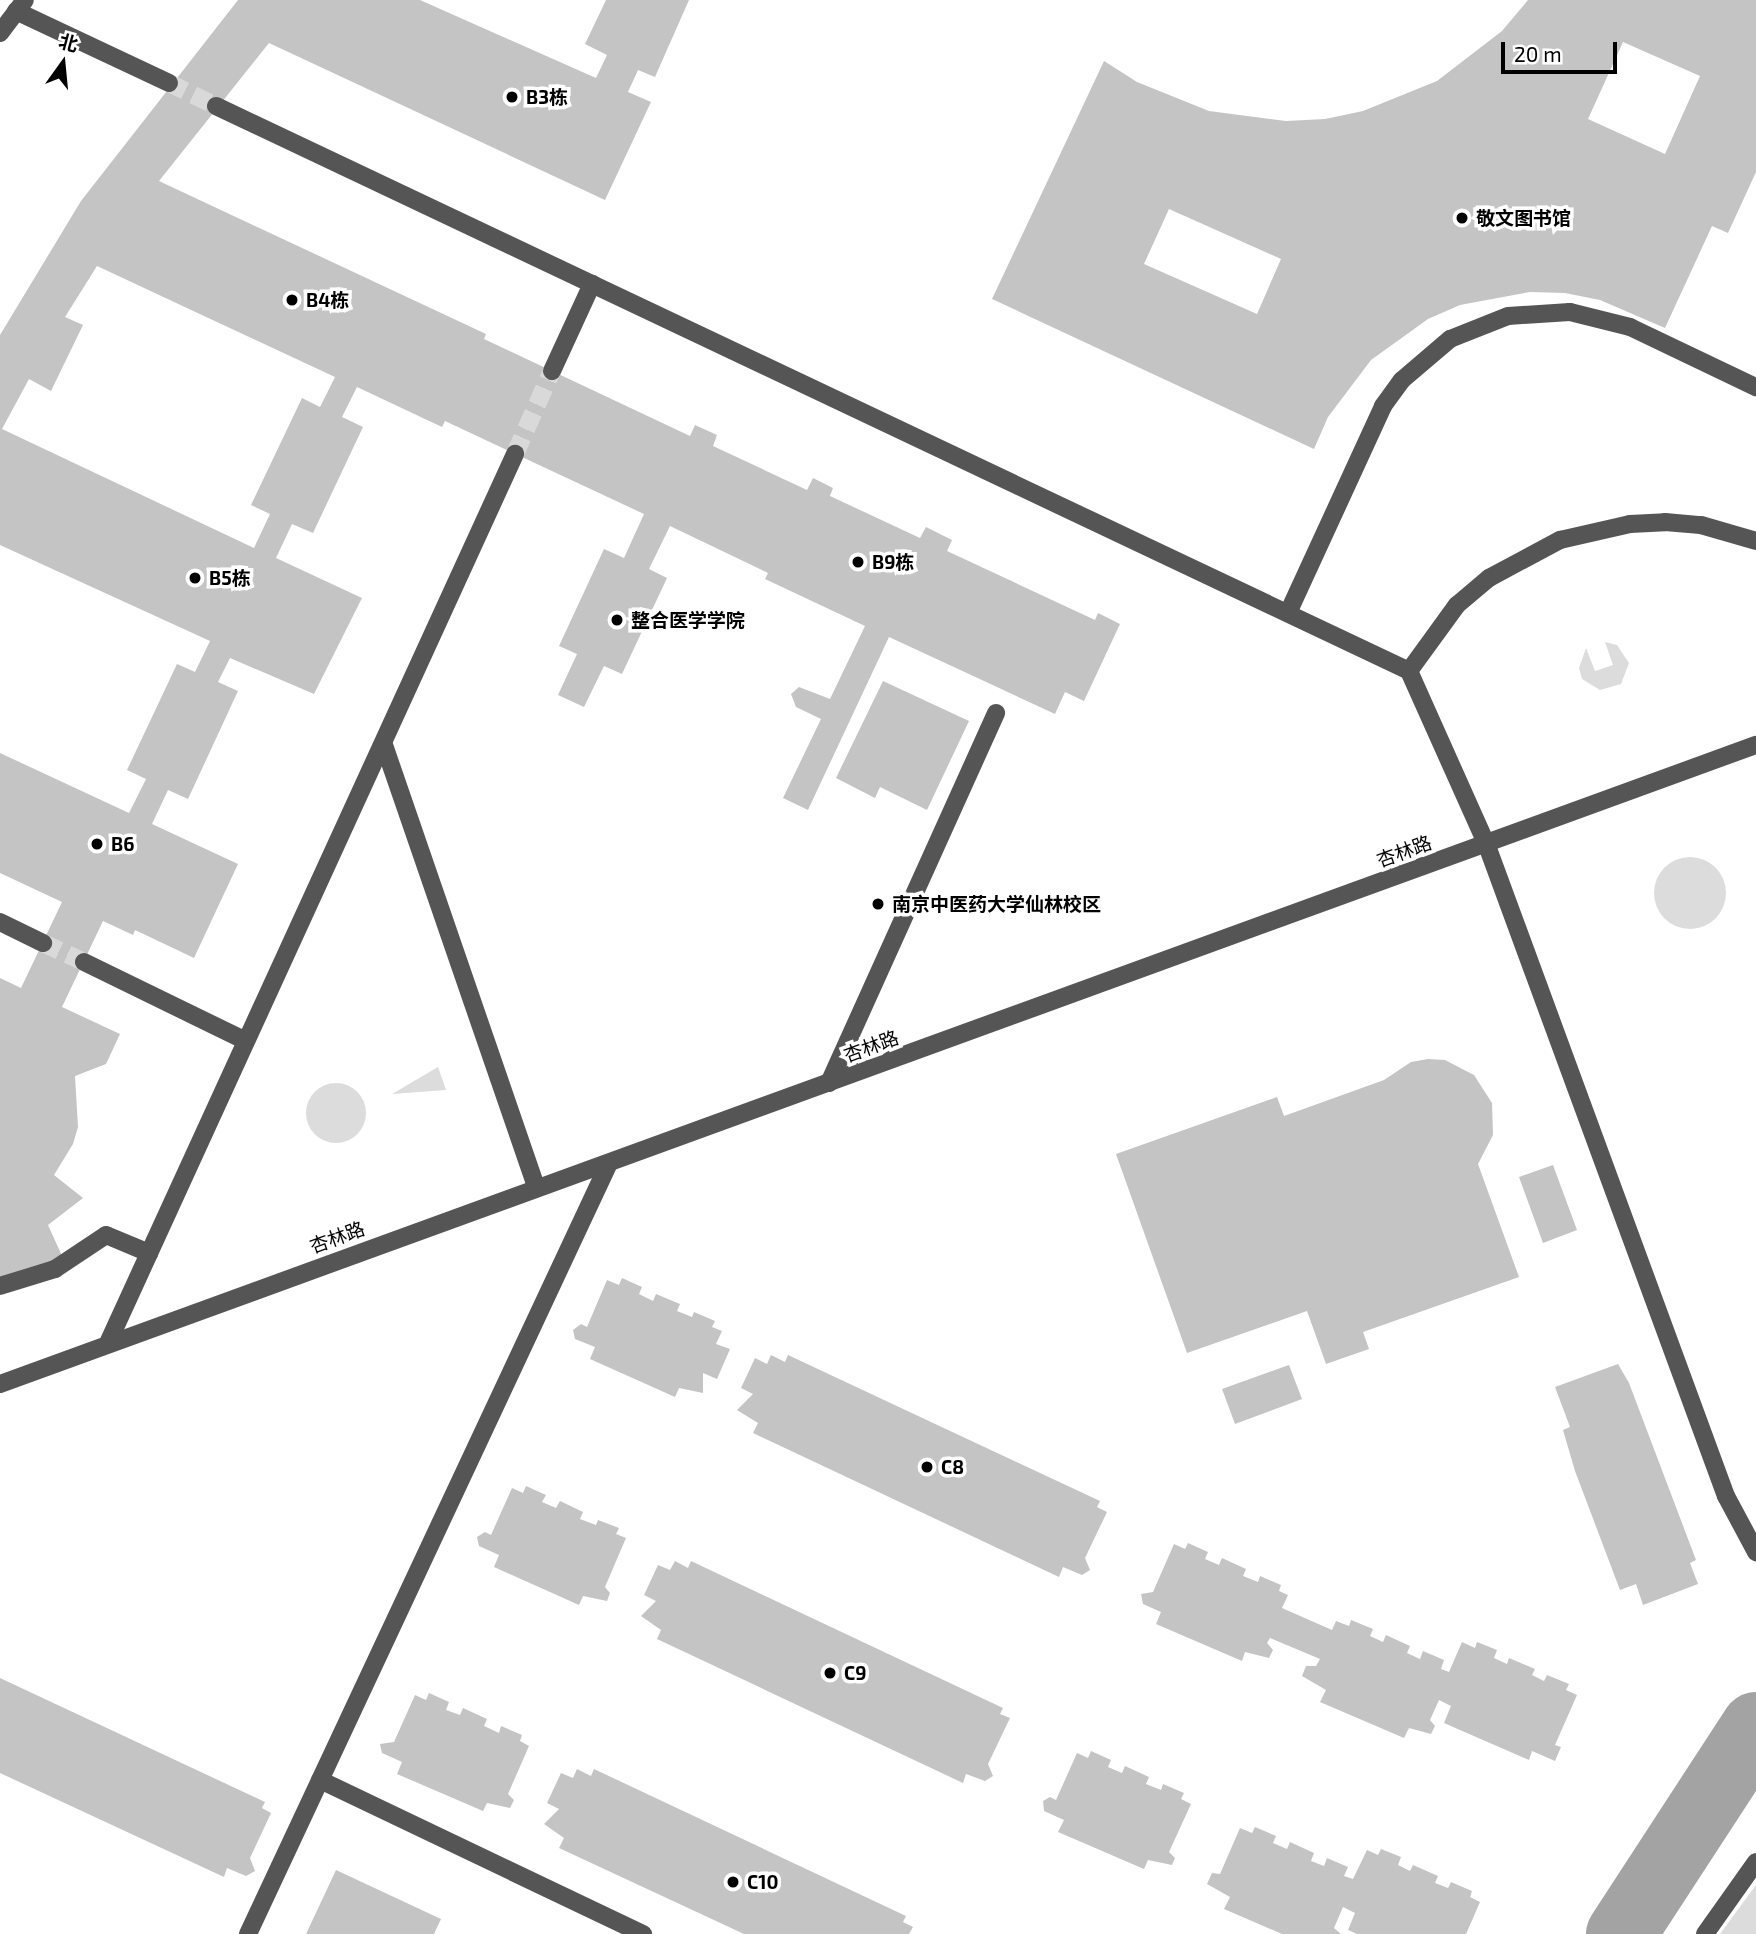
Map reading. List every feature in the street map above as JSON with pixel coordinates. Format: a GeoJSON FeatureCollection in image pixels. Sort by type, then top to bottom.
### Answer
{"type":"FeatureCollection","features":[{"type":"Feature","properties":{"kind":"lane"},"geometry":{"type":"LineString","coordinates":[[0,33],[21,5],[169,83]]}},
{"type":"Feature","properties":{"kind":"lane"},"geometry":{"type":"LineString","coordinates":[[216,106],[1409,671],[1486,843],[1726,1496],[1756,1552]]}},
{"type":"Feature","properties":{"kind":"lane"},"geometry":{"type":"LineString","coordinates":[[552,371],[592,284]]}},
{"type":"Feature","properties":{"kind":"lane"},"geometry":{"type":"LineString","coordinates":[[1288,613],[1383,405],[1402,380],[1450,339],[1508,316],[1570,312],[1630,327],[1756,387]]}},
{"type":"Feature","properties":{"kind":"lane"},"geometry":{"type":"LineString","coordinates":[[108,1343],[515,454]]}},
{"type":"Feature","properties":{"kind":"lane"},"geometry":{"type":"LineString","coordinates":[[1409,671],[1431,636],[1468,596],[1523,556],[1560,540],[1630,524],[1665,523],[1701,525],[1756,541]]}},
{"type":"Feature","properties":{"kind":"lane"},"geometry":{"type":"LineString","coordinates":[[829,1083],[996,713]]}},
{"type":"Feature","properties":{"kind":"lane"},"geometry":{"type":"LineString","coordinates":[[384,745],[536,1187]]}},
{"type":"Feature","properties":{"kind":"lane","name":"杏林路"},"geometry":{"type":"LineString","coordinates":[[0,1384],[536,1187],[608,1165],[1756,745]]}},
{"type":"Feature","properties":{"kind":"lane"},"geometry":{"type":"LineString","coordinates":[[0,922],[43,943]]}},
{"type":"Feature","properties":{"kind":"lane"},"geometry":{"type":"LineString","coordinates":[[83,962],[246,1041]]}},
{"type":"Feature","properties":{"kind":"lane"},"geometry":{"type":"LineString","coordinates":[[248,1934],[608,1165]]}},
{"type":"Feature","properties":{"kind":"lane"},"geometry":{"type":"LineString","coordinates":[[0,1286],[55,1269],[106,1235],[149,1253]]}},
{"type":"Feature","properties":{"kind":"lane"},"geometry":{"type":"LineString","coordinates":[[320,1780],[643,1934]]}},
{"type":"Feature","properties":{"kind":"lane"},"geometry":{"type":"LineString","coordinates":[[1705,1934],[1756,1862]]}},
{"type":"Feature","properties":{"kind":"shaded area"},"geometry":{"type":"Polygon","coordinates":[[[1605,642],[1617,645],[1629,663],[1621,684],[1600,690],[1582,679],[1579,668],[1586,648],[1595,671],[1613,665],[1605,642]]]}},
{"type":"Feature","properties":{"kind":"shaded area"},"geometry":{"type":"Polygon","coordinates":[[[1697,857],[1716,867],[1724,879],[1724,907],[1716,919],[1704,927],[1683,929],[1664,919],[1656,907],[1654,886],[1664,867],[1676,859],[1697,857]]]}},
{"type":"Feature","properties":{"kind":"shaded area"},"geometry":{"type":"Polygon","coordinates":[[[438,1067],[446,1090],[392,1094],[438,1067]]]}},
{"type":"Feature","properties":{"kind":"shaded area"},"geometry":{"type":"Polygon","coordinates":[[[336,1083],[353,1088],[361,1096],[366,1113],[361,1130],[353,1138],[336,1143],[319,1138],[311,1130],[306,1113],[311,1096],[319,1088],[336,1083]]]}},
{"type":"Feature","properties":{"kind":"shaded area"},"geometry":{"type":"Polygon","coordinates":[[[1756,1885],[1756,1934],[1720,1934],[1756,1885]]]}},
{"type":"Feature","properties":{"kind":"building"},"geometry":{"type":"Polygon","coordinates":[[[238,0],[420,0],[596,78],[607,55],[585,44],[606,0],[689,0],[655,77],[638,70],[628,92],[651,102],[605,200],[269,43],[159,181],[486,334],[484,339],[690,436],[695,425],[717,435],[713,446],[807,490],[813,478],[833,488],[830,496],[920,538],[926,527],[952,540],[947,551],[1095,620],[1098,613],[1120,624],[1084,701],[1065,692],[1055,714],[889,637],[808,810],[783,798],[821,719],[796,707],[791,694],[799,687],[830,699],[865,626],[765,579],[768,573],[670,526],[649,569],[667,578],[622,674],[604,666],[584,707],[558,695],[577,654],[559,646],[604,549],[624,558],[644,514],[445,421],[442,427],[357,387],[342,417],[363,427],[313,533],[292,524],[276,558],[362,598],[314,694],[230,658],[218,682],[238,691],[188,799],[168,790],[152,824],[238,864],[194,958],[135,930],[133,935],[103,921],[62,1007],[120,1034],[106,1064],[75,1076],[78,1127],[73,1144],[54,1175],[83,1198],[48,1225],[63,1258],[0,1279],[0,978],[21,988],[62,902],[0,873],[0,753],[129,813],[146,779],[127,770],[177,664],[195,672],[210,641],[0,545],[0,335],[81,201],[238,0]],[[97,266],[65,317],[83,325],[51,391],[29,379],[2,429],[254,548],[270,514],[251,505],[302,398],[320,407],[335,377],[97,266]]]}},
{"type":"Feature","properties":{"kind":"building","name":"敬文图书馆"},"geometry":{"type":"Polygon","coordinates":[[[1528,0],[1756,0],[1756,172],[1728,233],[1712,226],[1665,328],[1600,300],[1565,293],[1530,292],[1460,305],[1428,319],[1371,360],[1328,417],[1314,449],[992,299],[1104,61],[1137,82],[1209,111],[1286,121],[1325,119],[1363,111],[1437,81],[1502,31],[1528,0]],[[1623,42],[1588,119],[1665,154],[1700,76],[1623,42]],[[1169,209],[1144,264],[1257,314],[1281,259],[1169,209]]]}},
{"type":"Feature","properties":{"kind":"building"},"geometry":{"type":"Polygon","coordinates":[[[883,681],[969,721],[927,810],[880,787],[875,798],[836,778],[883,681]]]}},
{"type":"Feature","properties":{"kind":"building"},"geometry":{"type":"Polygon","coordinates":[[[1445,1060],[1474,1075],[1492,1103],[1493,1135],[1478,1164],[1519,1277],[1363,1332],[1369,1349],[1326,1364],[1307,1311],[1187,1353],[1116,1154],[1277,1097],[1284,1116],[1384,1080],[1411,1062],[1445,1060]]]}},
{"type":"Feature","properties":{"kind":"building"},"geometry":{"type":"Polygon","coordinates":[[[1553,1165],[1577,1230],[1543,1243],[1519,1177],[1553,1165]]]}},
{"type":"Feature","properties":{"kind":"building"},"geometry":{"type":"Polygon","coordinates":[[[622,1278],[642,1287],[639,1294],[653,1301],[656,1294],[680,1304],[677,1311],[692,1317],[694,1312],[715,1321],[712,1327],[722,1331],[716,1344],[730,1349],[717,1379],[703,1373],[703,1393],[679,1388],[675,1397],[590,1359],[595,1347],[575,1339],[573,1330],[581,1324],[587,1327],[607,1280],[619,1285],[622,1278]]]}},
{"type":"Feature","properties":{"kind":"building","name":"C8"},"geometry":{"type":"Polygon","coordinates":[[[771,1355],[785,1362],[788,1355],[1100,1501],[1097,1507],[1107,1512],[1085,1558],[1090,1570],[1082,1575],[1063,1567],[1059,1577],[753,1433],[758,1423],[737,1410],[753,1394],[741,1388],[755,1358],[767,1364],[771,1355]]]}},
{"type":"Feature","properties":{"kind":"building"},"geometry":{"type":"Polygon","coordinates":[[[1618,1364],[1629,1383],[1696,1560],[1690,1563],[1698,1584],[1643,1605],[1636,1584],[1620,1590],[1575,1471],[1563,1430],[1570,1427],[1555,1387],[1618,1364]]]}},
{"type":"Feature","properties":{"kind":"building"},"geometry":{"type":"Polygon","coordinates":[[[1289,1365],[1302,1399],[1235,1424],[1222,1389],[1289,1365]]]}},
{"type":"Feature","properties":{"kind":"building"},"geometry":{"type":"Polygon","coordinates":[[[526,1486],[546,1495],[542,1502],[556,1508],[560,1501],[583,1512],[580,1519],[596,1525],[598,1520],[619,1528],[616,1534],[626,1538],[605,1587],[610,1593],[607,1601],[583,1596],[579,1605],[494,1567],[499,1555],[479,1546],[477,1537],[485,1532],[491,1535],[512,1488],[523,1493],[526,1486]]]}},
{"type":"Feature","properties":{"kind":"building"},"geometry":{"type":"Polygon","coordinates":[[[1188,1543],[1208,1552],[1205,1559],[1219,1565],[1222,1558],[1246,1569],[1243,1576],[1258,1582],[1260,1576],[1281,1585],[1279,1591],[1288,1595],[1282,1608],[1332,1630],[1336,1621],[1349,1626],[1351,1620],[1373,1629],[1370,1636],[1383,1642],[1386,1635],[1410,1646],[1407,1653],[1420,1659],[1423,1651],[1444,1660],[1441,1669],[1449,1672],[1462,1642],[1475,1648],[1477,1642],[1497,1650],[1494,1658],[1507,1664],[1509,1658],[1535,1669],[1532,1675],[1544,1681],[1547,1675],[1569,1684],[1566,1690],[1577,1695],[1555,1745],[1561,1747],[1555,1761],[1532,1751],[1529,1760],[1444,1723],[1451,1706],[1439,1700],[1430,1720],[1435,1726],[1431,1734],[1409,1728],[1404,1738],[1320,1702],[1326,1690],[1302,1676],[1306,1666],[1316,1666],[1320,1659],[1270,1638],[1267,1643],[1273,1650],[1269,1658],[1245,1652],[1242,1661],[1156,1624],[1161,1612],[1143,1604],[1141,1594],[1153,1592],[1174,1544],[1185,1549],[1188,1543]]]}},
{"type":"Feature","properties":{"kind":"building","name":"C9"},"geometry":{"type":"Polygon","coordinates":[[[675,1561],[688,1568],[691,1561],[1003,1708],[1000,1714],[1010,1718],[988,1764],[993,1776],[985,1781],[966,1774],[963,1783],[657,1639],[661,1630],[641,1616],[656,1601],[644,1595],[658,1565],[670,1570],[675,1561]]]}},
{"type":"Feature","properties":{"kind":"building"},"geometry":{"type":"Polygon","coordinates":[[[0,1678],[265,1802],[262,1808],[271,1813],[250,1858],[255,1871],[246,1876],[227,1868],[224,1877],[0,1773],[0,1678]]]}},
{"type":"Feature","properties":{"kind":"building"},"geometry":{"type":"Polygon","coordinates":[[[429,1693],[449,1702],[446,1710],[460,1715],[463,1708],[487,1719],[484,1726],[499,1733],[501,1726],[522,1735],[520,1741],[529,1746],[508,1794],[514,1800],[510,1808],[487,1803],[483,1811],[397,1774],[402,1762],[382,1753],[380,1744],[394,1742],[415,1695],[426,1700],[429,1693]]]}},
{"type":"Feature","properties":{"kind":"building"},"geometry":{"type":"Polygon","coordinates":[[[1091,1751],[1111,1760],[1108,1767],[1122,1773],[1125,1766],[1149,1777],[1146,1784],[1161,1790],[1163,1784],[1184,1793],[1181,1799],[1191,1804],[1169,1852],[1175,1858],[1172,1865],[1148,1860],[1144,1869],[1058,1832],[1064,1820],[1044,1811],[1043,1801],[1050,1797],[1056,1800],[1077,1753],[1088,1758],[1091,1751]]]}},
{"type":"Feature","properties":{"kind":"building","name":"C10"},"geometry":{"type":"Polygon","coordinates":[[[577,1769],[591,1776],[594,1769],[906,1916],[903,1922],[913,1927],[909,1934],[744,1934],[559,1848],[564,1838],[544,1824],[559,1809],[547,1803],[561,1773],[573,1778],[577,1769]]]}},
{"type":"Feature","properties":{"kind":"building"},"geometry":{"type":"Polygon","coordinates":[[[1255,1827],[1276,1836],[1273,1843],[1287,1849],[1290,1842],[1314,1853],[1311,1861],[1324,1866],[1327,1858],[1348,1867],[1344,1876],[1353,1879],[1367,1850],[1378,1855],[1381,1849],[1401,1857],[1398,1865],[1410,1871],[1413,1865],[1438,1876],[1435,1883],[1448,1888],[1451,1882],[1472,1891],[1470,1897],[1480,1902],[1466,1934],[1357,1934],[1348,1930],[1355,1913],[1343,1907],[1334,1928],[1341,1934],[1282,1934],[1224,1909],[1230,1897],[1207,1884],[1212,1873],[1220,1874],[1240,1828],[1252,1833],[1255,1827]]]}},
{"type":"Feature","properties":{"kind":"building"},"geometry":{"type":"Polygon","coordinates":[[[336,1870],[441,1919],[434,1934],[306,1934],[336,1870]]]}},
{"type":"Feature","properties":{"kind":"waterway"},"geometry":{"type":"LineString","coordinates":[[1621,1934],[1756,1727]]}},
{"type":"Feature","properties":{"kind":"tunnel"},"geometry":{"type":"LineString","coordinates":[[169,83],[216,106]]}},
{"type":"Feature","properties":{"kind":"tunnel"},"geometry":{"type":"LineString","coordinates":[[515,454],[552,371]]}},
{"type":"Feature","properties":{"kind":"tunnel"},"geometry":{"type":"LineString","coordinates":[[43,943],[84,962]]}},
{"type":"Feature","properties":{"kind":"place","name":"B3栋"},"geometry":{"type":"Point","coordinates":[512,97]}},
{"type":"Feature","properties":{"kind":"place","name":"敬文图书馆"},"geometry":{"type":"Point","coordinates":[1462,218]}},
{"type":"Feature","properties":{"kind":"place","name":"B4栋"},"geometry":{"type":"Point","coordinates":[292,300]}},
{"type":"Feature","properties":{"kind":"place","name":"B9栋"},"geometry":{"type":"Point","coordinates":[858,562]}},
{"type":"Feature","properties":{"kind":"place","name":"B5栋"},"geometry":{"type":"Point","coordinates":[195,578]}},
{"type":"Feature","properties":{"kind":"place","name":"整合医学学院"},"geometry":{"type":"Point","coordinates":[617,620]}},
{"type":"Feature","properties":{"kind":"place","name":"B6"},"geometry":{"type":"Point","coordinates":[97,844]}},
{"type":"Feature","properties":{"kind":"place","name":"南京中医药大学仙林校区"},"geometry":{"type":"Point","coordinates":[878,904]}},
{"type":"Feature","properties":{"kind":"place","name":"C8"},"geometry":{"type":"Point","coordinates":[927,1467]}},
{"type":"Feature","properties":{"kind":"place","name":"C9"},"geometry":{"type":"Point","coordinates":[830,1673]}},
{"type":"Feature","properties":{"kind":"place","name":"C10"},"geometry":{"type":"Point","coordinates":[733,1882]}}]}
